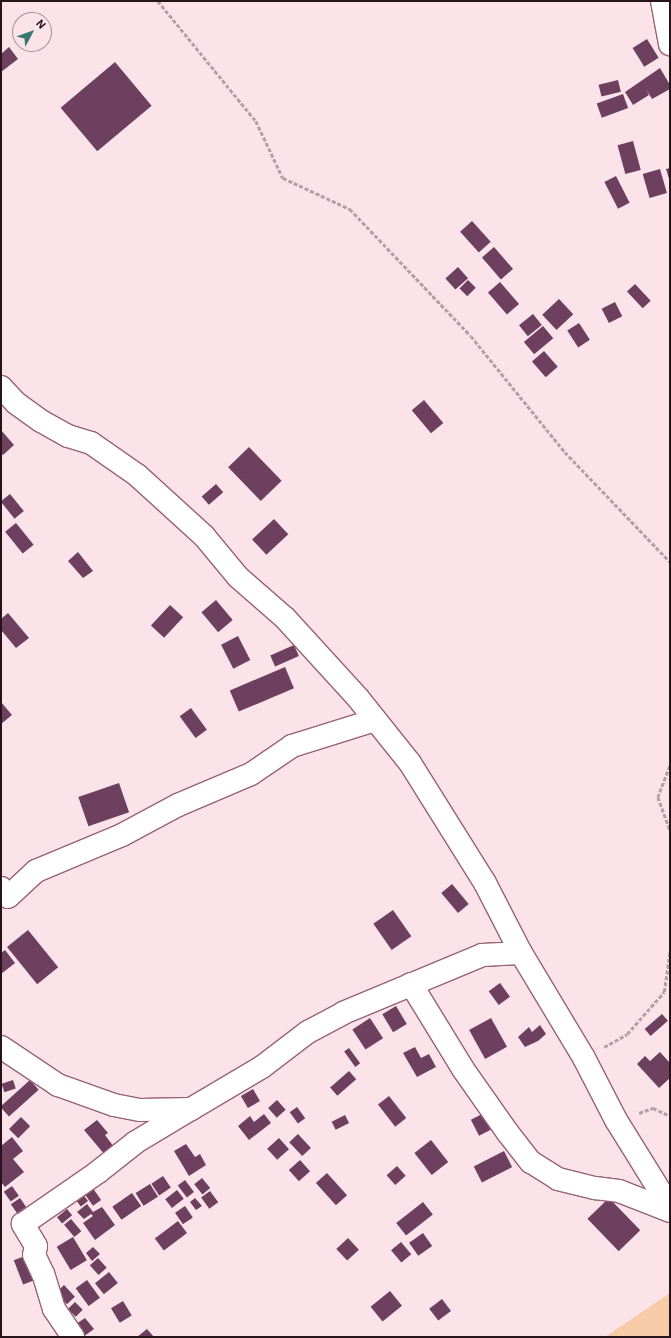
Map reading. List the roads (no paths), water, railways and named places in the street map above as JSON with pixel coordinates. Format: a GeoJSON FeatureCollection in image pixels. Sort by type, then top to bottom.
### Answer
{"type":"FeatureCollection","features":[{"type":"Feature","properties":{"kind":"street"},"geometry":{"type":"LineString","coordinates":[[662,1],[670,44]]}},
{"type":"Feature","properties":{"kind":"street"},"geometry":{"type":"LineString","coordinates":[[1,387],[16,403],[41,421],[68,436],[91,443],[137,475],[204,536],[238,576],[285,618],[342,679],[410,763],[485,883],[521,953],[584,1058],[616,1120],[670,1207]]}},
{"type":"Feature","properties":{"kind":"street"},"geometry":{"type":"LineString","coordinates":[[1,888],[8,897],[36,871],[122,835],[178,805],[251,774],[292,746],[375,720]]}},
{"type":"Feature","properties":{"kind":"street"},"geometry":{"type":"LineString","coordinates":[[73,1337],[54,1309],[43,1274],[34,1255],[36,1246],[23,1224],[98,1172],[136,1142],[262,1067],[308,1032],[343,1013],[482,955],[521,953]]}},
{"type":"Feature","properties":{"kind":"street"},"geometry":{"type":"LineString","coordinates":[[411,984],[463,1069],[508,1133],[531,1162],[558,1180],[595,1188],[619,1191],[670,1211]]}},
{"type":"Feature","properties":{"kind":"street"},"geometry":{"type":"LineString","coordinates":[[1,1047],[58,1085],[114,1105],[140,1110],[191,1109]]}}]}
